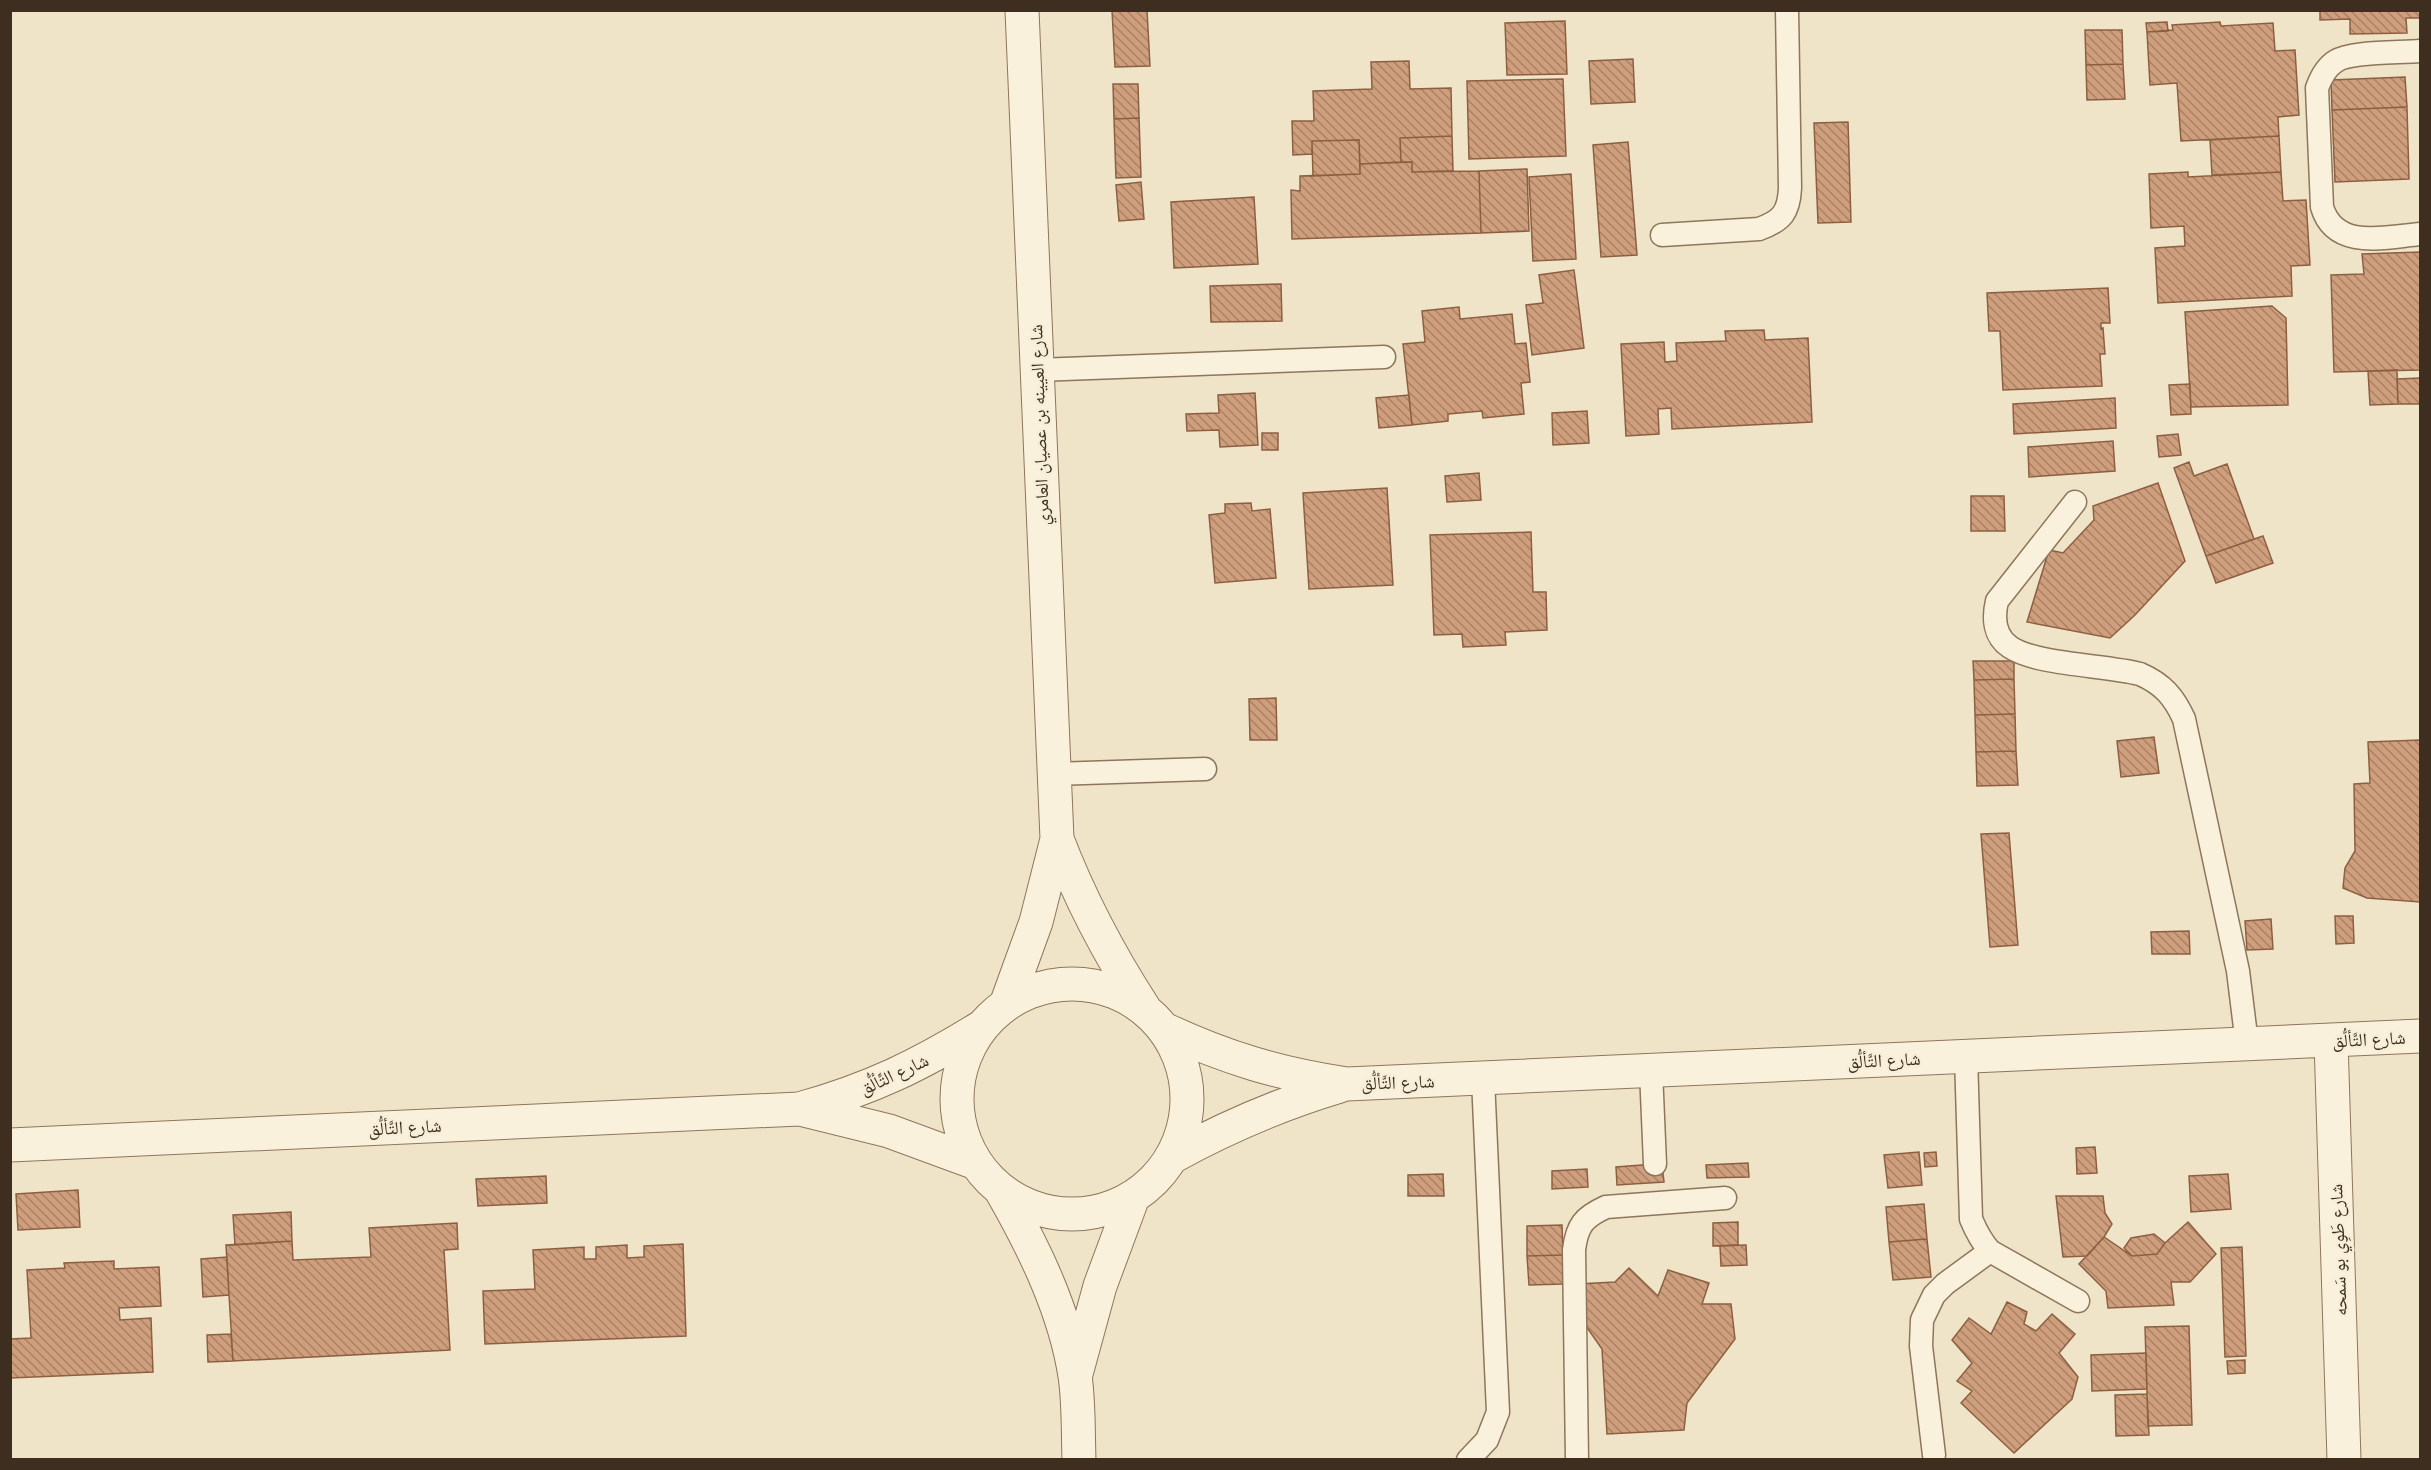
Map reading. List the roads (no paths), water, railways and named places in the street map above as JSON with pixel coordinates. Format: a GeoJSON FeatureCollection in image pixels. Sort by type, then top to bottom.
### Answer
{"type":"FeatureCollection","features":[{"type":"Feature","properties":{"kind":"street","name":"شارع العيينه بن عصيان العامري"},"geometry":{"type":"LineString","coordinates":[[1007,1002],[1036,922],[1057,839],[1022,10]]}},
{"type":"Feature","properties":{"kind":"street","name":"شارع العيينه بن عصيان العامري"},"geometry":{"type":"LineString","coordinates":[[1057,839],[1075,885],[1096,928],[1120,970],[1178,1052],[1186,1079],[1187,1097],[1183,1132],[1172,1157]]}},
{"type":"Feature","properties":{"kind":"street","name":"شارع التَّألُّق"},"geometry":{"type":"LineString","coordinates":[[1007,1002],[1030,992],[1054,986],[1079,984],[1102,988],[1126,997],[1155,1020],[1207,1049],[1253,1065],[1299,1077],[1347,1084],[2421,1036]]}},
{"type":"Feature","properties":{"kind":"street"},"geometry":{"type":"LineString","coordinates":[[1007,1002],[983,1026],[968,1050],[958,1078],[957,1107],[963,1136],[976,1163],[1002,1192],[1026,1235],[1047,1281],[1063,1328],[1075,1376],[1079,1460]]}},
{"type":"Feature","properties":{"kind":"street","name":"شارع التَّألُّق"},"geometry":{"type":"LineString","coordinates":[[10,1145],[799,1109],[848,1095],[895,1076],[940,1053],[983,1026]]}},
{"type":"Feature","properties":{"kind":"street","name":"شارع طَوِي بو سَمحه"},"geometry":{"type":"LineString","coordinates":[[2331,1040],[2344,1460]]}},
{"type":"Feature","properties":{"kind":"street","name":"شارع التَّألُّق"},"geometry":{"type":"LineString","coordinates":[[1172,1157],[1257,1114],[1347,1084]]}},
{"type":"Feature","properties":{"kind":"street","name":"شارع التَّألُّق"},"geometry":{"type":"LineString","coordinates":[[799,1109],[889,1131],[976,1163]]}},
{"type":"Feature","properties":{"kind":"street"},"geometry":{"type":"LineString","coordinates":[[1002,1192],[1026,1205],[1044,1210],[1080,1214],[1107,1209],[1133,1197],[1161,1173],[1172,1157]]}},
{"type":"Feature","properties":{"kind":"street"},"geometry":{"type":"LineString","coordinates":[[1075,1376],[1101,1286],[1133,1197]]}},
{"type":"Feature","properties":{"kind":"lane"},"geometry":{"type":"LineString","coordinates":[[1662,235],[1759,229],[1774,224],[1783,214],[1789,202],[1790,188],[1787,10]]}},
{"type":"Feature","properties":{"kind":"lane"},"geometry":{"type":"LineString","coordinates":[[2421,51],[2346,56],[2328,67],[2321,77],[2318,88],[2322,207],[2325,218],[2333,227],[2353,238],[2421,234]]}},
{"type":"Feature","properties":{"kind":"lane"},"geometry":{"type":"LineString","coordinates":[[1037,370],[1384,357]]}},
{"type":"Feature","properties":{"kind":"lane"},"geometry":{"type":"LineString","coordinates":[[2075,502],[1997,601],[1994,614],[1995,627],[2008,646],[2020,652],[2040,658],[2140,674],[2154,680],[2167,690],[2177,703],[2184,719],[2238,972],[2247,1044]]}},
{"type":"Feature","properties":{"kind":"lane"},"geometry":{"type":"LineString","coordinates":[[1054,774],[1205,769]]}},
{"type":"Feature","properties":{"kind":"lane"},"geometry":{"type":"LineString","coordinates":[[1966,1056],[1971,1219],[1981,1240],[1990,1251],[2078,1301]]}},
{"type":"Feature","properties":{"kind":"lane"},"geometry":{"type":"LineString","coordinates":[[1651,1071],[1656,1183]]}},
{"type":"Feature","properties":{"kind":"lane"},"geometry":{"type":"LineString","coordinates":[[1468,1460],[1487,1440],[1498,1412],[1483,1079]]}},
{"type":"Feature","properties":{"kind":"lane"},"geometry":{"type":"LineString","coordinates":[[1577,1460],[1576,1236],[1581,1224],[1591,1214],[1656,1183],[1725,1198]]}},
{"type":"Feature","properties":{"kind":"lane"},"geometry":{"type":"LineString","coordinates":[[1934,1455],[1921,1346],[1922,1320],[1930,1301],[1945,1284],[1990,1251]]}}]}
